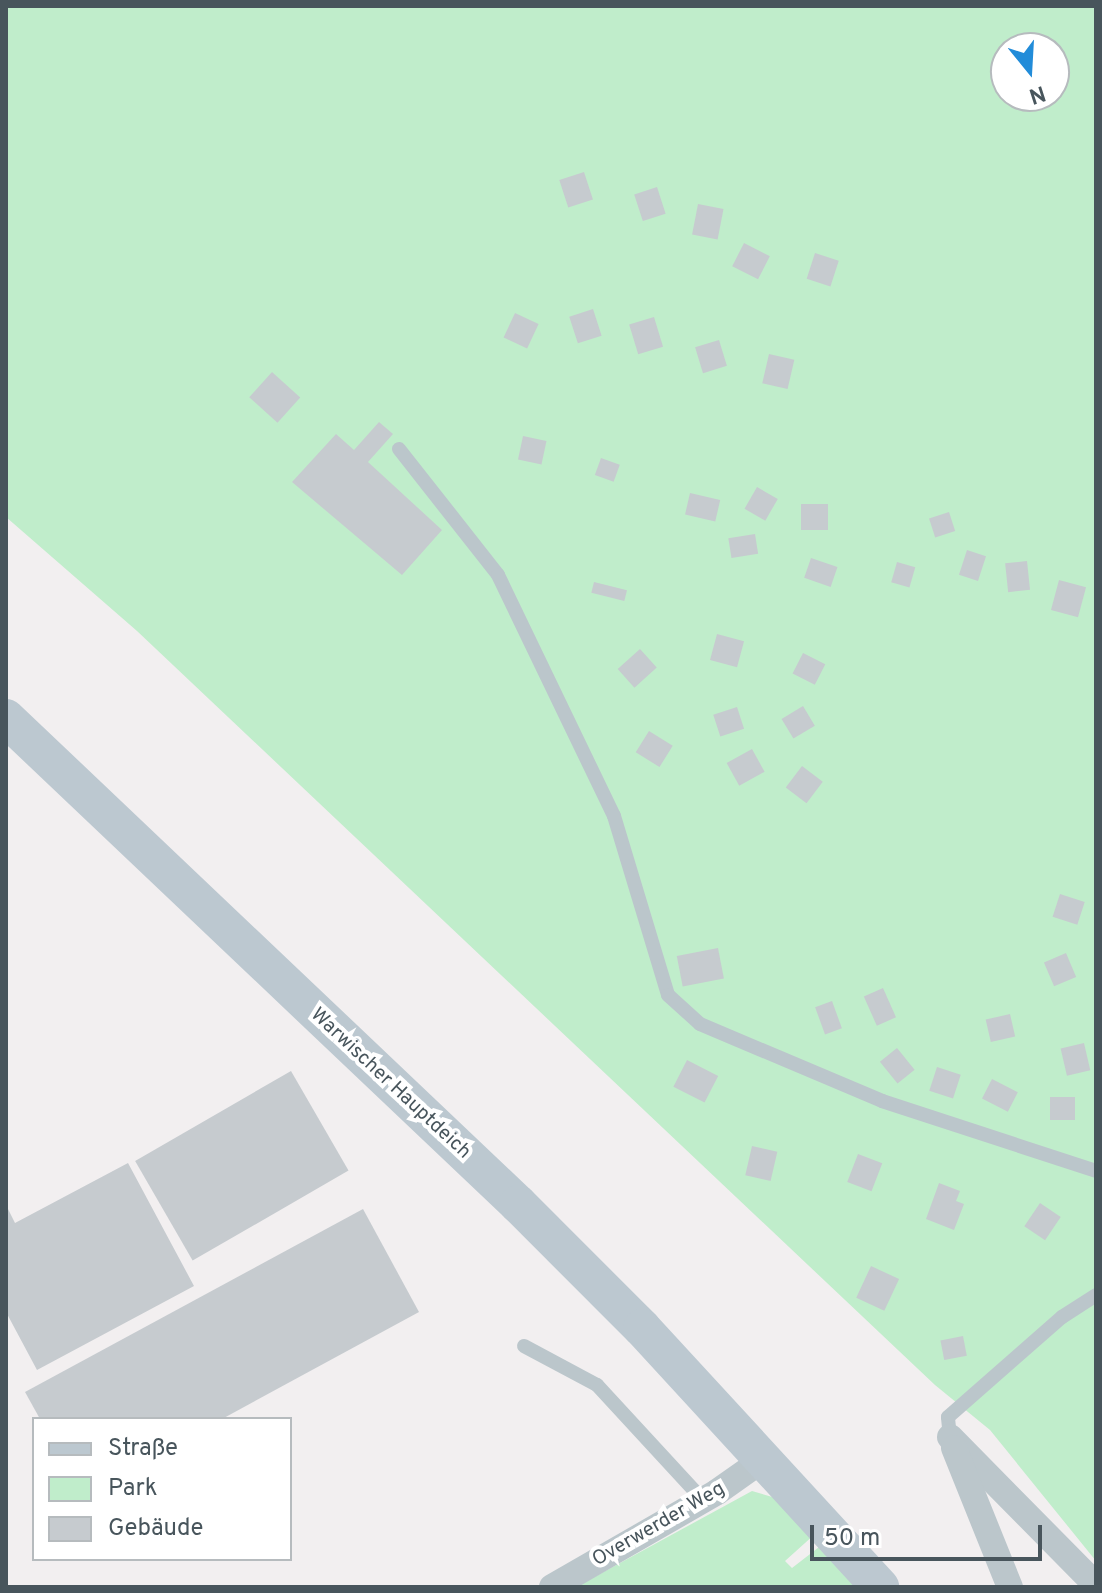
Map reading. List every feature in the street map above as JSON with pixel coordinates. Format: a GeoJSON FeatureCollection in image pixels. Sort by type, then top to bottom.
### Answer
{"type":"FeatureCollection","features":[{"type":"Feature","properties":{"kind":"street","name":"Warwischer Hauptdeich"},"geometry":{"type":"LineString","coordinates":[[6,718],[518,1204],[764,1459],[880,1587]]}},
{"type":"Feature","properties":{"kind":"street"},"geometry":{"type":"LineString","coordinates":[[950,1437],[1096,1585]]}},
{"type":"Feature","properties":{"kind":"street"},"geometry":{"type":"LineString","coordinates":[[950,1437],[1010,1587]]}},
{"type":"Feature","properties":{"kind":"street","name":"Overwerder Weg"},"geometry":{"type":"LineString","coordinates":[[552,1587],[703,1500],[764,1459]]}},
{"type":"Feature","properties":{"kind":"lane"},"geometry":{"type":"LineString","coordinates":[[399,449],[498,575],[614,816],[668,995],[700,1024],[882,1101],[1096,1171]]}},
{"type":"Feature","properties":{"kind":"lane"},"geometry":{"type":"LineString","coordinates":[[950,1437],[948,1417],[1062,1317],[1096,1295]]}},
{"type":"Feature","properties":{"kind":"lane"},"geometry":{"type":"LineString","coordinates":[[524,1346],[597,1385],[703,1500]]}},
{"type":"Feature","properties":{"kind":"green space"},"geometry":{"type":"Polygon","coordinates":[[[6,6],[1096,6],[1096,1561],[990,1430],[935,1385],[137,631],[6,517],[6,6]]]}},
{"type":"Feature","properties":{"kind":"green space"},"geometry":{"type":"Polygon","coordinates":[[[752,1491],[779,1499],[815,1534],[785,1561],[792,1568],[823,1544],[860,1587],[576,1587],[752,1491]]]}},
{"type":"Feature","properties":{"kind":"building"},"geometry":{"type":"Polygon","coordinates":[[[584,172],[593,200],[568,208],[559,180],[584,172]]]}},
{"type":"Feature","properties":{"kind":"building"},"geometry":{"type":"Polygon","coordinates":[[[657,187],[666,214],[643,221],[634,194],[657,187]]]}},
{"type":"Feature","properties":{"kind":"building"},"geometry":{"type":"Polygon","coordinates":[[[698,204],[724,209],[718,239],[692,234],[698,204]]]}},
{"type":"Feature","properties":{"kind":"building"},"geometry":{"type":"Polygon","coordinates":[[[744,243],[770,256],[758,279],[732,266],[744,243]]]}},
{"type":"Feature","properties":{"kind":"building"},"geometry":{"type":"Polygon","coordinates":[[[815,253],[839,261],[830,286],[807,279],[815,253]]]}},
{"type":"Feature","properties":{"kind":"building"},"geometry":{"type":"Polygon","coordinates":[[[593,309],[602,336],[578,343],[569,317],[593,309]]]}},
{"type":"Feature","properties":{"kind":"building"},"geometry":{"type":"Polygon","coordinates":[[[515,313],[539,324],[527,348],[504,337],[515,313]]]}},
{"type":"Feature","properties":{"kind":"building"},"geometry":{"type":"Polygon","coordinates":[[[654,317],[663,347],[638,354],[629,325],[654,317]]]}},
{"type":"Feature","properties":{"kind":"building"},"geometry":{"type":"Polygon","coordinates":[[[719,340],[727,366],[703,373],[695,347],[719,340]]]}},
{"type":"Feature","properties":{"kind":"building"},"geometry":{"type":"Polygon","coordinates":[[[769,354],[794,360],[788,389],[762,383],[769,354]]]}},
{"type":"Feature","properties":{"kind":"building"},"geometry":{"type":"Polygon","coordinates":[[[272,372],[300,397],[277,423],[249,397],[272,372]]]}},
{"type":"Feature","properties":{"kind":"building"},"geometry":{"type":"Polygon","coordinates":[[[379,422],[393,434],[368,462],[442,530],[402,575],[292,482],[336,434],[354,450],[379,422]]]}},
{"type":"Feature","properties":{"kind":"building"},"geometry":{"type":"Polygon","coordinates":[[[523,436],[546,441],[541,464],[518,459],[523,436]]]}},
{"type":"Feature","properties":{"kind":"building"},"geometry":{"type":"Polygon","coordinates":[[[601,458],[620,465],[614,482],[595,475],[601,458]]]}},
{"type":"Feature","properties":{"kind":"building"},"geometry":{"type":"Polygon","coordinates":[[[757,487],[778,499],[765,521],[744,509],[757,487]]]}},
{"type":"Feature","properties":{"kind":"building"},"geometry":{"type":"Polygon","coordinates":[[[690,493],[720,500],[715,521],[685,514],[690,493]]]}},
{"type":"Feature","properties":{"kind":"building"},"geometry":{"type":"Polygon","coordinates":[[[801,504],[828,504],[828,530],[801,530],[801,504]]]}},
{"type":"Feature","properties":{"kind":"building"},"geometry":{"type":"Polygon","coordinates":[[[949,512],[955,531],[935,538],[929,518],[949,512]]]}},
{"type":"Feature","properties":{"kind":"building"},"geometry":{"type":"Polygon","coordinates":[[[755,534],[758,554],[731,558],[728,538],[755,534]]]}},
{"type":"Feature","properties":{"kind":"building"},"geometry":{"type":"Polygon","coordinates":[[[967,550],[986,556],[978,581],[959,575],[967,550]]]}},
{"type":"Feature","properties":{"kind":"building"},"geometry":{"type":"Polygon","coordinates":[[[811,558],[837,567],[831,587],[804,578],[811,558]]]}},
{"type":"Feature","properties":{"kind":"building"},"geometry":{"type":"Polygon","coordinates":[[[1027,561],[1030,590],[1008,592],[1005,563],[1027,561]]]}},
{"type":"Feature","properties":{"kind":"building"},"geometry":{"type":"Polygon","coordinates":[[[897,562],[915,567],[909,587],[891,582],[897,562]]]}},
{"type":"Feature","properties":{"kind":"building"},"geometry":{"type":"Polygon","coordinates":[[[1059,580],[1086,587],[1078,617],[1051,610],[1059,580]]]}},
{"type":"Feature","properties":{"kind":"building"},"geometry":{"type":"Polygon","coordinates":[[[594,582],[627,590],[624,601],[591,593],[594,582]]]}},
{"type":"Feature","properties":{"kind":"building"},"geometry":{"type":"Polygon","coordinates":[[[717,634],[744,641],[737,667],[710,660],[717,634]]]}},
{"type":"Feature","properties":{"kind":"building"},"geometry":{"type":"Polygon","coordinates":[[[640,649],[657,668],[634,688],[618,669],[640,649]]]}},
{"type":"Feature","properties":{"kind":"building"},"geometry":{"type":"Polygon","coordinates":[[[803,653],[825,664],[815,685],[793,673],[803,653]]]}},
{"type":"Feature","properties":{"kind":"building"},"geometry":{"type":"Polygon","coordinates":[[[803,706],[815,726],[793,739],[782,719],[803,706]]]}},
{"type":"Feature","properties":{"kind":"building"},"geometry":{"type":"Polygon","coordinates":[[[737,707],[744,729],[720,737],[713,715],[737,707]]]}},
{"type":"Feature","properties":{"kind":"building"},"geometry":{"type":"Polygon","coordinates":[[[649,731],[673,746],[659,767],[636,752],[649,731]]]}},
{"type":"Feature","properties":{"kind":"building"},"geometry":{"type":"Polygon","coordinates":[[[752,749],[765,772],[739,786],[727,763],[752,749]]]}},
{"type":"Feature","properties":{"kind":"building"},"geometry":{"type":"Polygon","coordinates":[[[802,766],[823,782],[807,803],[786,788],[802,766]]]}},
{"type":"Feature","properties":{"kind":"building"},"geometry":{"type":"Polygon","coordinates":[[[1060,894],[1085,902],[1077,925],[1053,917],[1060,894]]]}},
{"type":"Feature","properties":{"kind":"building"},"geometry":{"type":"Polygon","coordinates":[[[718,948],[724,978],[683,986],[677,956],[718,948]]]}},
{"type":"Feature","properties":{"kind":"building"},"geometry":{"type":"Polygon","coordinates":[[[1066,953],[1076,977],[1054,986],[1044,962],[1066,953]]]}},
{"type":"Feature","properties":{"kind":"building"},"geometry":{"type":"Polygon","coordinates":[[[883,988],[896,1017],[877,1026],[864,997],[883,988]]]}},
{"type":"Feature","properties":{"kind":"building"},"geometry":{"type":"Polygon","coordinates":[[[832,1001],[842,1028],[825,1034],[815,1007],[832,1001]]]}},
{"type":"Feature","properties":{"kind":"building"},"geometry":{"type":"Polygon","coordinates":[[[1010,1014],[1015,1036],[991,1042],[986,1020],[1010,1014]]]}},
{"type":"Feature","properties":{"kind":"building"},"geometry":{"type":"Polygon","coordinates":[[[1084,1043],[1090,1070],[1067,1076],[1061,1048],[1084,1043]]]}},
{"type":"Feature","properties":{"kind":"building"},"geometry":{"type":"Polygon","coordinates":[[[897,1048],[915,1070],[898,1084],[880,1062],[897,1048]]]}},
{"type":"Feature","properties":{"kind":"building"},"geometry":{"type":"Polygon","coordinates":[[[687,1060],[718,1076],[705,1103],[673,1087],[687,1060]]]}},
{"type":"Feature","properties":{"kind":"building"},"geometry":{"type":"Polygon","coordinates":[[[937,1067],[961,1075],[953,1099],[929,1091],[937,1067]]]}},
{"type":"Feature","properties":{"kind":"building"},"geometry":{"type":"Polygon","coordinates":[[[291,1071],[348,1171],[193,1261],[135,1161],[291,1071]]]}},
{"type":"Feature","properties":{"kind":"building"},"geometry":{"type":"Polygon","coordinates":[[[992,1079],[1018,1092],[1008,1112],[982,1099],[992,1079]]]}},
{"type":"Feature","properties":{"kind":"building"},"geometry":{"type":"Polygon","coordinates":[[[1050,1097],[1075,1097],[1075,1120],[1050,1120],[1050,1097]]]}},
{"type":"Feature","properties":{"kind":"building"},"geometry":{"type":"Polygon","coordinates":[[[752,1146],[777,1152],[771,1181],[745,1175],[752,1146]]]}},
{"type":"Feature","properties":{"kind":"building"},"geometry":{"type":"Polygon","coordinates":[[[858,1154],[882,1163],[872,1191],[847,1182],[858,1154]]]}},
{"type":"Feature","properties":{"kind":"building"},"geometry":{"type":"Polygon","coordinates":[[[128,1163],[194,1286],[37,1370],[6,1312],[6,1205],[15,1223],[128,1163]]]}},
{"type":"Feature","properties":{"kind":"building"},"geometry":{"type":"Polygon","coordinates":[[[939,1183],[960,1191],[956,1201],[964,1204],[954,1230],[926,1219],[939,1183]]]}},
{"type":"Feature","properties":{"kind":"building"},"geometry":{"type":"Polygon","coordinates":[[[1040,1203],[1061,1217],[1045,1240],[1024,1226],[1040,1203]]]}},
{"type":"Feature","properties":{"kind":"building"},"geometry":{"type":"Polygon","coordinates":[[[363,1209],[419,1312],[226,1417],[39,1417],[25,1392],[363,1209]]]}},
{"type":"Feature","properties":{"kind":"building"},"geometry":{"type":"Polygon","coordinates":[[[871,1266],[899,1279],[884,1311],[856,1298],[871,1266]]]}},
{"type":"Feature","properties":{"kind":"building"},"geometry":{"type":"Polygon","coordinates":[[[963,1336],[967,1356],[944,1360],[940,1340],[963,1336]]]}}]}
